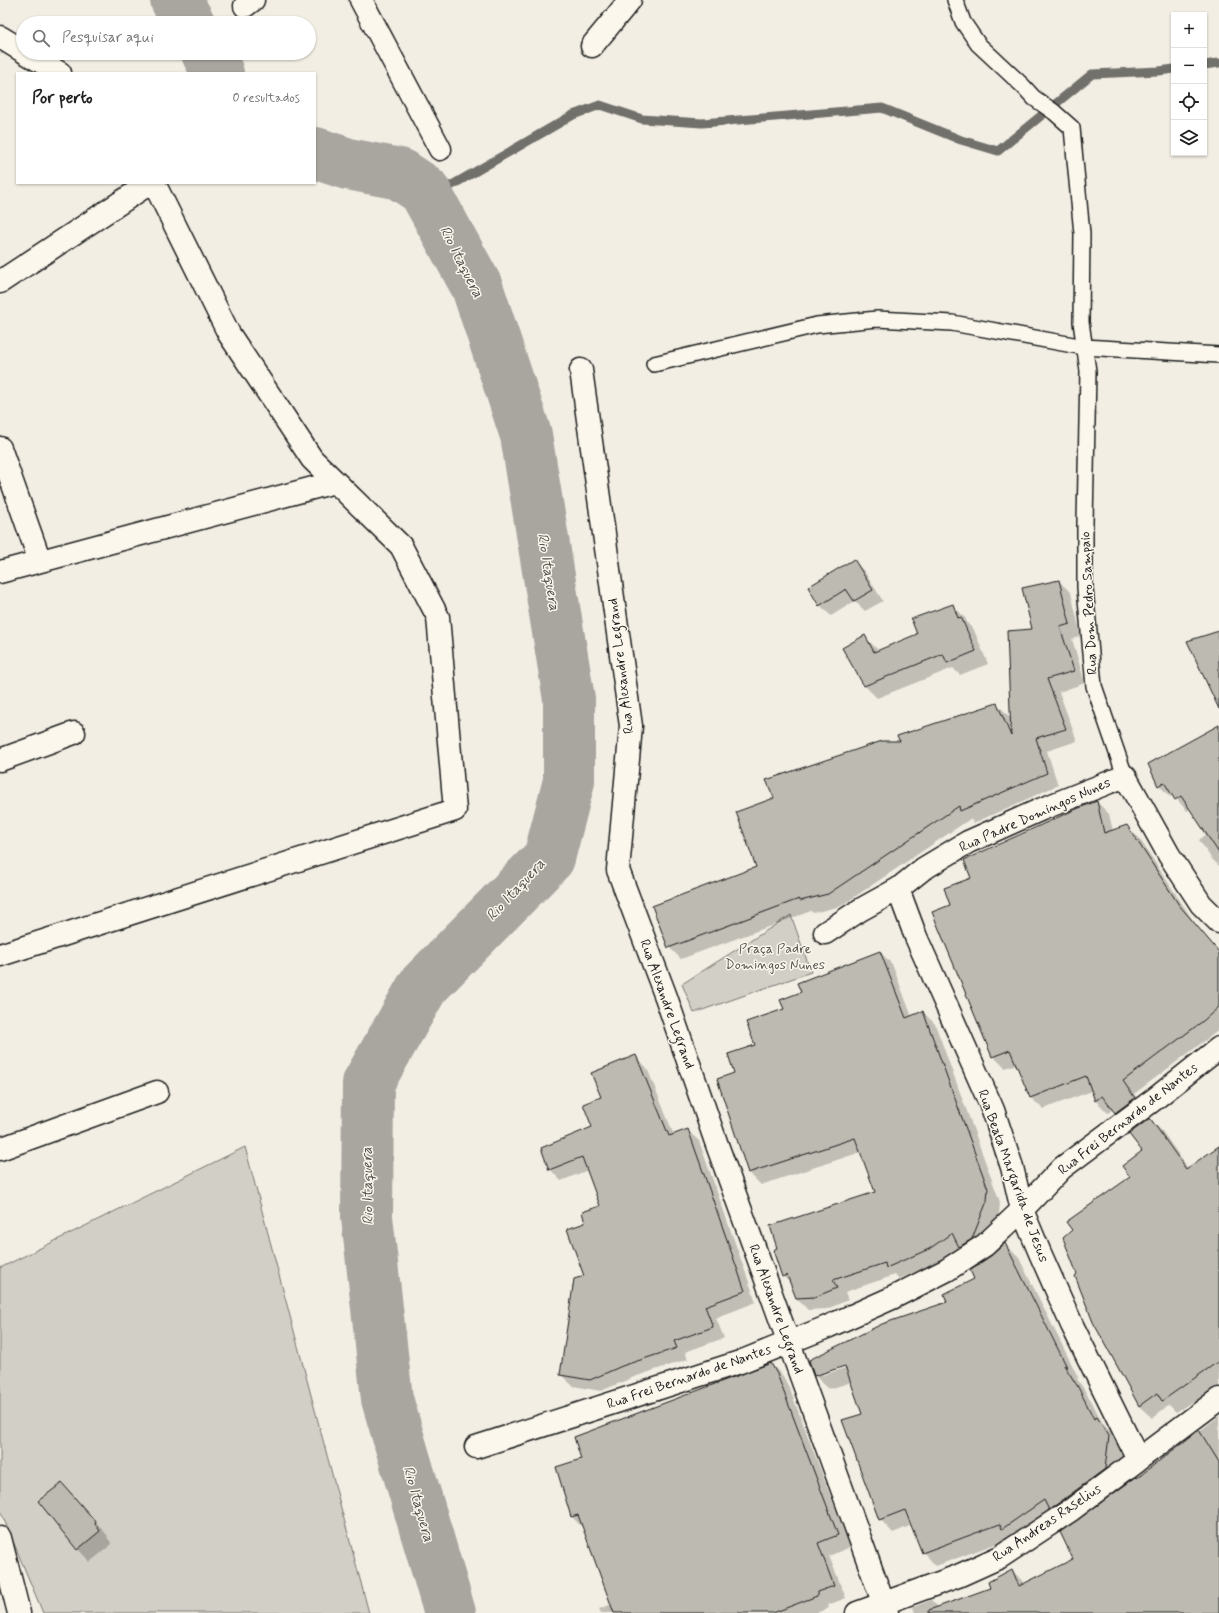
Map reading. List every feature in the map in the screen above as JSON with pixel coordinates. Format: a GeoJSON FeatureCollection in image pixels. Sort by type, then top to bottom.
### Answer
{"type":"FeatureCollection","features":[{"type":"Feature","properties":{"kind":"street"},"geometry":{"type":"LineString","coordinates":[[361,0],[440,149]]}},
{"type":"Feature","properties":{"kind":"street"},"geometry":{"type":"LineString","coordinates":[[592,46],[630,0]]}},
{"type":"Feature","properties":{"kind":"street"},"geometry":{"type":"LineString","coordinates":[[0,37],[16,47]]}},
{"type":"Feature","properties":{"kind":"street"},"geometry":{"type":"LineString","coordinates":[[38,60],[58,72]]}},
{"type":"Feature","properties":{"kind":"street"},"geometry":{"type":"LineString","coordinates":[[0,282],[148,184]]}},
{"type":"Feature","properties":{"kind":"street"},"geometry":{"type":"LineString","coordinates":[[0,955],[455,810],[438,618],[401,546],[312,459],[229,334],[154,184]]}},
{"type":"Feature","properties":{"kind":"street","name":"Rua Alexandre Legrand"},"geometry":{"type":"LineString","coordinates":[[581,370],[631,726],[618,870],[666,997],[788,1344],[885,1609]]}},
{"type":"Feature","properties":{"kind":"street"},"geometry":{"type":"LineString","coordinates":[[0,448],[40,561]]}},
{"type":"Feature","properties":{"kind":"street"},"geometry":{"type":"LineString","coordinates":[[0,572],[334,482]]}},
{"type":"Feature","properties":{"kind":"street"},"geometry":{"type":"LineString","coordinates":[[0,760],[74,733]]}},
{"type":"Feature","properties":{"kind":"street","name":"Rua Padre Domingos Nunes"},"geometry":{"type":"LineString","coordinates":[[825,933],[860,910],[898,889],[924,869],[968,842],[1042,809],[1125,776]]}},
{"type":"Feature","properties":{"kind":"street","name":"Rua Dom Pedro Sampaio"},"geometry":{"type":"LineString","coordinates":[[1125,776],[1169,855],[1201,904],[1219,922]]}},
{"type":"Feature","properties":{"kind":"street","name":"Rua Beata Margarida de Jesus"},"geometry":{"type":"LineString","coordinates":[[898,889],[916,937],[993,1110],[1012,1167],[1022,1210],[1040,1253],[1072,1325],[1138,1459]]}},
{"type":"Feature","properties":{"kind":"street","name":"Rua Frei Bernardo de Nantes"},"geometry":{"type":"LineString","coordinates":[[476,1447],[732,1364],[788,1344],[892,1298],[947,1270],[985,1245],[1022,1210],[1062,1168],[1156,1098],[1219,1048]]}},
{"type":"Feature","properties":{"kind":"street"},"geometry":{"type":"LineString","coordinates":[[0,1149],[157,1092]]}},
{"type":"Feature","properties":{"kind":"street","name":"Rua Andreas Raselius"},"geometry":{"type":"LineString","coordinates":[[857,1613],[885,1609],[1000,1557],[1071,1510],[1219,1399]]}},
{"type":"Feature","properties":{"kind":"street"},"geometry":{"type":"LineString","coordinates":[[0,1538],[19,1613]]}},
{"type":"Feature","properties":{"kind":"lane","name":"Rua Dom Pedro Sampaio"},"geometry":{"type":"LineString","coordinates":[[955,0],[963,22],[978,44],[1038,101],[1054,112],[1072,128],[1082,234],[1081,322],[1088,371],[1085,588],[1094,686],[1125,776]]}},
{"type":"Feature","properties":{"kind":"lane"},"geometry":{"type":"LineString","coordinates":[[654,364],[817,325],[877,319],[952,323],[1084,347],[1219,355]]}},
{"type":"Feature","properties":{"kind":"green space","name":"Praça Padre Domingos Nunes"},"geometry":{"type":"Polygon","coordinates":[[[791,915],[811,972],[694,1013],[682,984],[791,915]]]}},
{"type":"Feature","properties":{"kind":"green space"},"geometry":{"type":"Polygon","coordinates":[[[245,1147],[369,1613],[43,1613],[0,1510],[0,1268],[245,1147]]]}},
{"type":"Feature","properties":{"kind":"building"},"geometry":{"type":"Polygon","coordinates":[[[854,559],[873,590],[854,601],[846,589],[819,606],[808,587],[854,559]]]}},
{"type":"Feature","properties":{"kind":"building"},"geometry":{"type":"Polygon","coordinates":[[[1059,580],[1070,624],[1060,627],[1074,671],[1047,679],[1066,729],[1036,738],[1047,773],[960,811],[959,806],[828,894],[800,901],[799,899],[668,948],[652,906],[756,867],[736,812],[774,798],[766,780],[882,741],[900,741],[897,736],[997,703],[1011,736],[1007,631],[1032,629],[1022,588],[1059,580]]]}},
{"type":"Feature","properties":{"kind":"building"},"geometry":{"type":"Polygon","coordinates":[[[953,604],[958,618],[961,617],[976,651],[947,663],[943,654],[864,686],[842,648],[865,635],[874,652],[917,634],[911,619],[953,604]]]}},
{"type":"Feature","properties":{"kind":"building"},"geometry":{"type":"Polygon","coordinates":[[[1219,631],[1219,709],[1187,641],[1219,631]]]}},
{"type":"Feature","properties":{"kind":"building"},"geometry":{"type":"Polygon","coordinates":[[[1219,725],[1219,853],[1181,796],[1175,800],[1164,782],[1158,786],[1148,764],[1219,725]]]}},
{"type":"Feature","properties":{"kind":"building"},"geometry":{"type":"Polygon","coordinates":[[[1097,801],[1104,833],[1127,825],[1179,905],[1219,952],[1219,1007],[1203,1021],[1123,1081],[1135,1098],[1115,1113],[1102,1096],[1095,1101],[1086,1076],[1030,1098],[1010,1050],[992,1057],[932,912],[950,905],[944,888],[971,878],[964,860],[1097,801]]]}},
{"type":"Feature","properties":{"kind":"building"},"geometry":{"type":"Polygon","coordinates":[[[880,951],[906,1018],[923,1011],[988,1189],[987,1201],[972,1239],[959,1247],[952,1233],[929,1249],[886,1268],[885,1263],[833,1280],[837,1288],[815,1297],[796,1298],[787,1275],[782,1277],[773,1250],[777,1248],[770,1226],[875,1192],[855,1138],[748,1173],[717,1079],[734,1073],[728,1054],[755,1045],[746,1022],[784,1009],[780,1000],[801,992],[797,983],[880,951]]]}},
{"type":"Feature","properties":{"kind":"building"},"geometry":{"type":"Polygon","coordinates":[[[636,1055],[669,1136],[688,1129],[745,1291],[705,1306],[713,1327],[674,1341],[677,1348],[622,1366],[590,1380],[560,1375],[574,1279],[584,1276],[567,1229],[585,1223],[582,1212],[600,1206],[582,1157],[549,1170],[541,1148],[592,1127],[583,1104],[601,1097],[591,1073],[636,1055]]]}},
{"type":"Feature","properties":{"kind":"building"},"geometry":{"type":"Polygon","coordinates":[[[1150,1118],[1186,1169],[1219,1146],[1219,1361],[1162,1401],[1157,1393],[1139,1406],[1093,1322],[1075,1276],[1077,1274],[1063,1238],[1072,1230],[1066,1222],[1130,1177],[1122,1166],[1142,1151],[1129,1134],[1150,1118]]]}},
{"type":"Feature","properties":{"kind":"building"},"geometry":{"type":"Polygon","coordinates":[[[1005,1243],[1067,1367],[1064,1365],[1078,1387],[1094,1419],[1097,1417],[1109,1436],[1105,1469],[1049,1510],[1044,1500],[1002,1529],[1000,1524],[922,1553],[905,1510],[879,1520],[842,1420],[862,1414],[845,1366],[814,1376],[809,1360],[882,1324],[947,1302],[944,1294],[974,1279],[970,1270],[992,1255],[1005,1243]]]}},
{"type":"Feature","properties":{"kind":"building"},"geometry":{"type":"Polygon","coordinates":[[[771,1363],[777,1374],[838,1535],[818,1543],[834,1586],[817,1592],[817,1596],[773,1613],[614,1613],[578,1515],[571,1517],[556,1467],[581,1459],[574,1437],[771,1363]]]}},
{"type":"Feature","properties":{"kind":"building"},"geometry":{"type":"Polygon","coordinates":[[[1199,1430],[1219,1462],[1219,1613],[929,1613],[929,1610],[990,1588],[988,1582],[1012,1569],[1019,1586],[1073,1559],[1060,1532],[1136,1477],[1137,1478],[1199,1430]]]}},
{"type":"Feature","properties":{"kind":"building"},"geometry":{"type":"Polygon","coordinates":[[[62,1483],[96,1522],[95,1524],[100,1531],[77,1550],[38,1501],[62,1483]]]}},
{"type":"Feature","properties":{"kind":"waterway","name":"Rio Itaquera"},"geometry":{"type":"LineString","coordinates":[[176,0],[185,16]]}},
{"type":"Feature","properties":{"kind":"waterway","name":"Rio Itaquera"},"geometry":{"type":"LineString","coordinates":[[211,60],[217,72]]}},
{"type":"Feature","properties":{"kind":"waterway"},"geometry":{"type":"LineString","coordinates":[[1207,65],[1219,63]]}},
{"type":"Feature","properties":{"kind":"waterway"},"geometry":{"type":"LineString","coordinates":[[428,199],[573,115],[600,105],[642,119],[702,123],[882,108],[961,140],[998,151],[1092,74],[1171,69]]}},
{"type":"Feature","properties":{"kind":"waterway","name":"Rio Itaquera"},"geometry":{"type":"LineString","coordinates":[[316,153],[348,164],[400,174],[424,190],[477,287],[526,435],[569,699],[569,781],[549,858],[423,986],[368,1083],[367,1217],[387,1399],[450,1613]]}}]}
